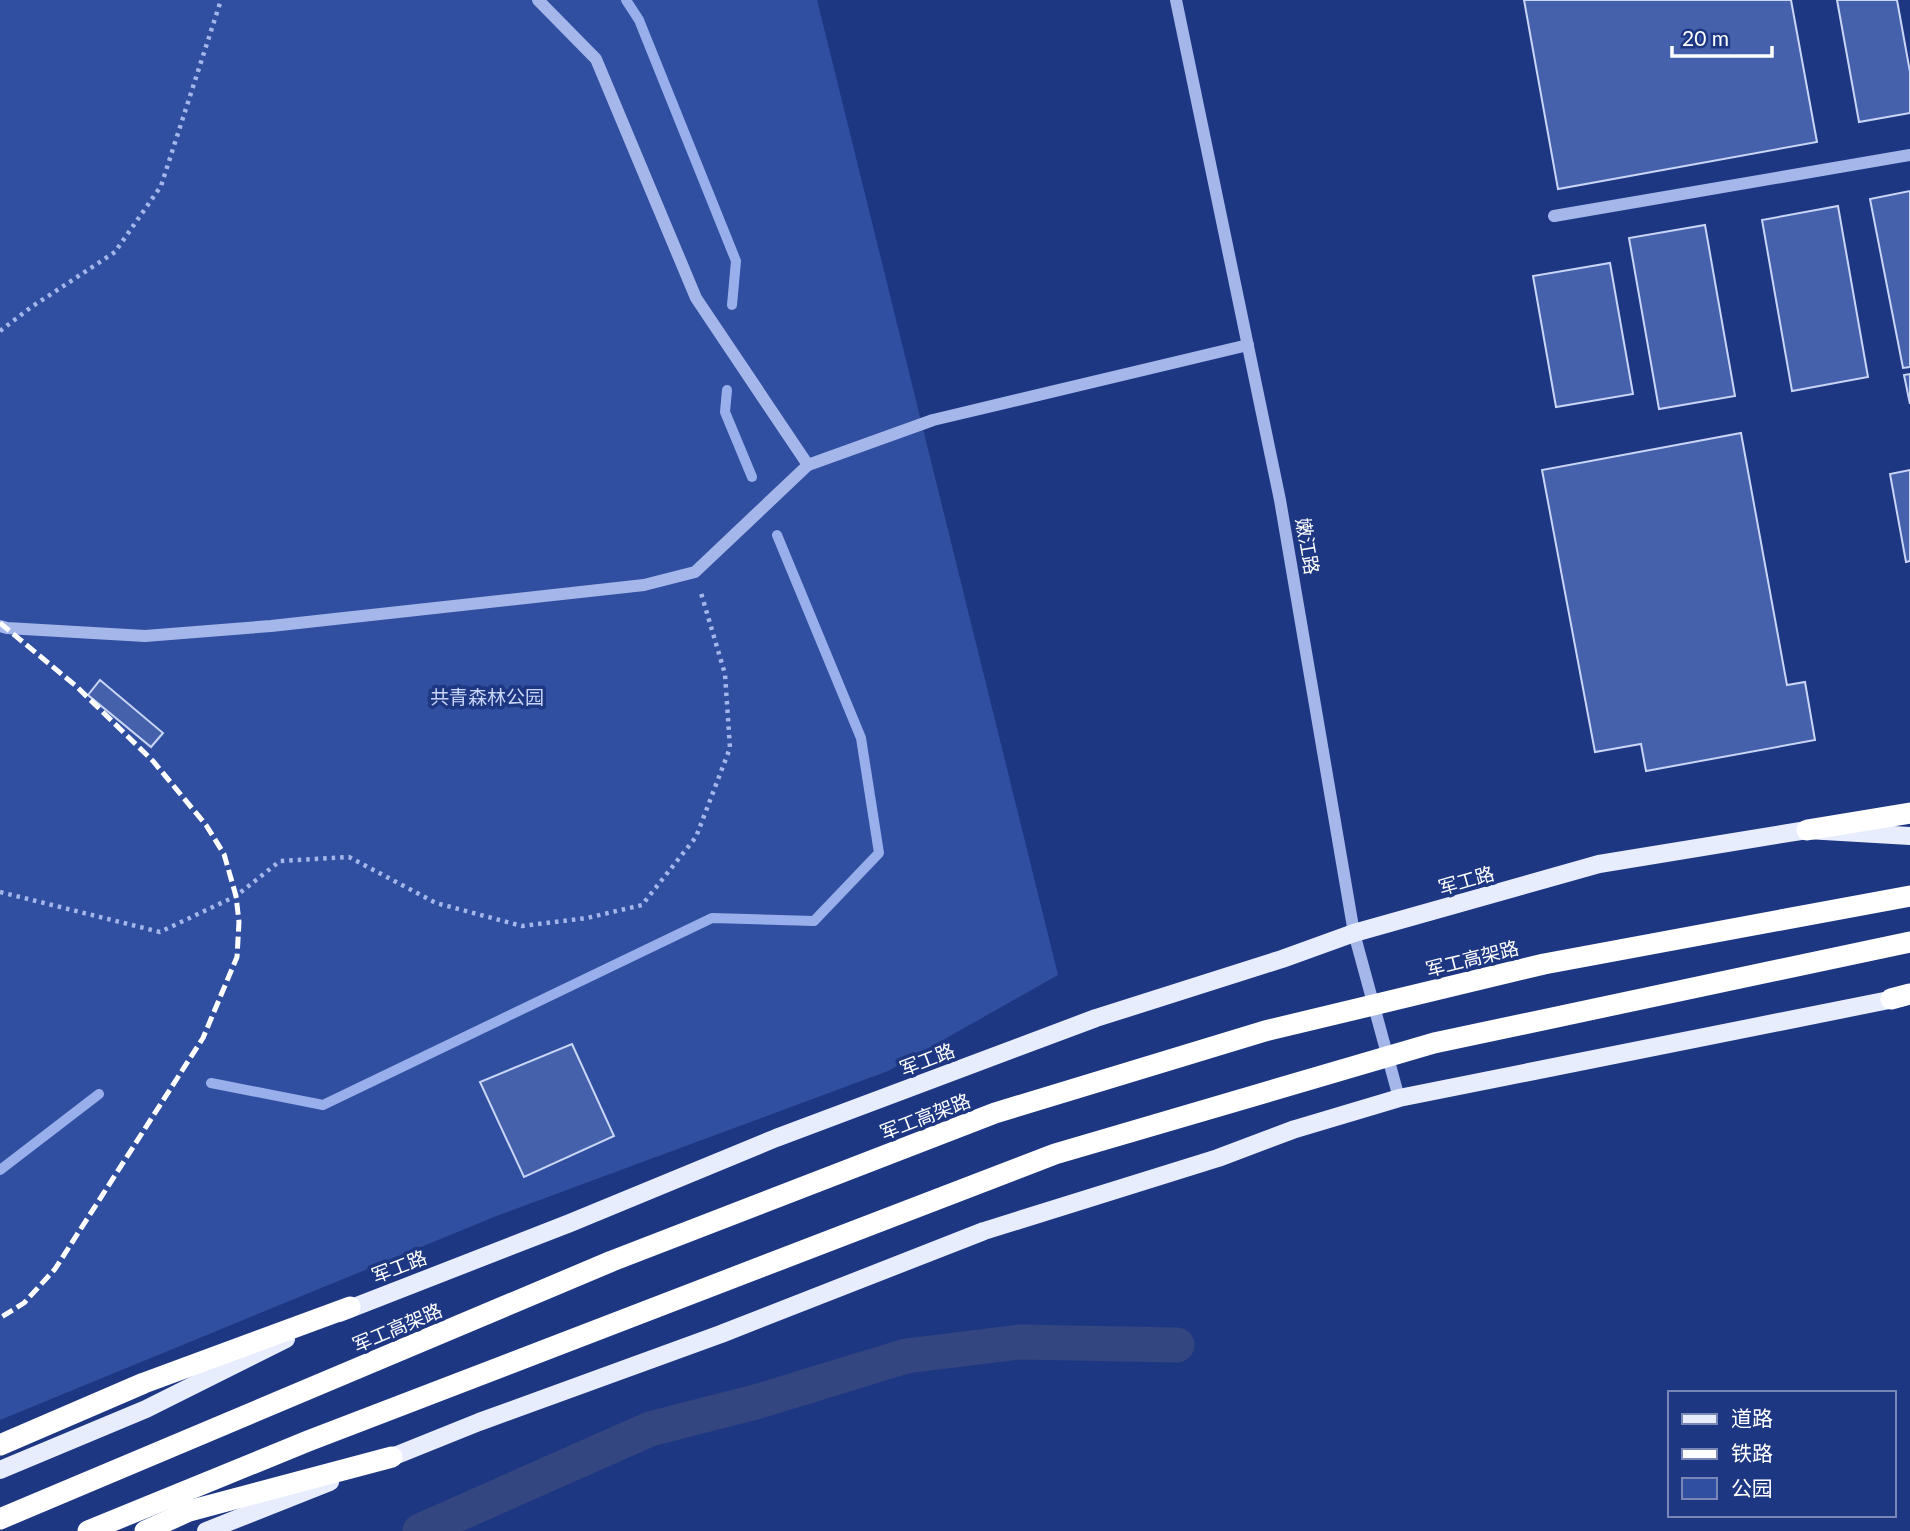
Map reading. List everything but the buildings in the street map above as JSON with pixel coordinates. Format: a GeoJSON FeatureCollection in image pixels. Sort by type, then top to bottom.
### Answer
{"type":"FeatureCollection","features":[{"type":"Feature","properties":{"kind":"highway"},"geometry":{"type":"LineString","coordinates":[[1807,830],[1910,813]]}},
{"type":"Feature","properties":{"kind":"highway","name":"军工高架路"},"geometry":{"type":"LineString","coordinates":[[0,1519],[612,1261],[995,1113],[1265,1031],[1544,964],[1910,897]]}},
{"type":"Feature","properties":{"kind":"highway"},"geometry":{"type":"LineString","coordinates":[[88,1531],[308,1440],[1055,1154],[1434,1042],[1910,942]]}},
{"type":"Feature","properties":{"kind":"highway"},"geometry":{"type":"LineString","coordinates":[[0,1445],[145,1383],[351,1307]]}},
{"type":"Feature","properties":{"kind":"highway"},"geometry":{"type":"LineString","coordinates":[[145,1531],[190,1511],[392,1457]]}},
{"type":"Feature","properties":{"kind":"main road","name":"军工路"},"geometry":{"type":"LineString","coordinates":[[0,1471],[146,1409],[351,1307],[570,1223],[776,1138],[1084,1023],[1354,933],[1598,864],[1807,830],[1910,836]]}},
{"type":"Feature","properties":{"kind":"main road"},"geometry":{"type":"LineString","coordinates":[[206,1531],[479,1422],[721,1334],[985,1231],[1218,1158],[1295,1129],[1399,1098],[1904,996]]}},
{"type":"Feature","properties":{"kind":"street"},"geometry":{"type":"LineString","coordinates":[[538,0],[596,59],[696,298],[808,465]]}},
{"type":"Feature","properties":{"kind":"street","name":"嫩江路"},"geometry":{"type":"LineString","coordinates":[[1176,0],[1290,551],[1354,933],[1399,1098]]}},
{"type":"Feature","properties":{"kind":"street"},"geometry":{"type":"LineString","coordinates":[[1554,216],[1910,155]]}},
{"type":"Feature","properties":{"kind":"street"},"geometry":{"type":"LineString","coordinates":[[0,626],[145,636],[285,624],[644,585],[695,572],[808,465],[933,420],[1248,345]]}},
{"type":"Feature","properties":{"kind":"path"},"geometry":{"type":"LineString","coordinates":[[0,331],[115,251],[161,186],[220,0]]}},
{"type":"Feature","properties":{"kind":"path"},"geometry":{"type":"LineString","coordinates":[[0,892],[160,932],[236,896],[280,861],[349,857],[436,903],[522,926],[587,918],[642,905],[696,837],[730,748],[725,674],[695,572]]}},
{"type":"Feature","properties":{"kind":"green space","name":"共青森林公园"},"geometry":{"type":"Polygon","coordinates":[[[0,0],[817,0],[1058,975],[888,1071],[494,1217],[0,1420],[0,0]]]}},
{"type":"Feature","properties":{"kind":"waterway"},"geometry":{"type":"LineString","coordinates":[[626,0],[639,20],[736,261],[732,305]]}},
{"type":"Feature","properties":{"kind":"waterway"},"geometry":{"type":"LineString","coordinates":[[727,390],[725,412],[752,477]]}},
{"type":"Feature","properties":{"kind":"waterway"},"geometry":{"type":"LineString","coordinates":[[211,1083],[323,1105],[712,918],[814,921],[879,853],[861,738],[777,535]]}},
{"type":"Feature","properties":{"kind":"waterway"},"geometry":{"type":"LineString","coordinates":[[0,1170],[99,1094]]}},
{"type":"Feature","properties":{"kind":"waterway"},"geometry":{"type":"LineString","coordinates":[[420,1531],[650,1429],[759,1401],[906,1356],[1019,1342],[1177,1345]]}},
{"type":"Feature","properties":{"kind":"railway"},"geometry":{"type":"LineString","coordinates":[[0,623],[76,686],[153,761],[206,825],[224,854],[236,896],[239,922],[237,957],[203,1038],[55,1269],[24,1303],[0,1318]]}}]}
